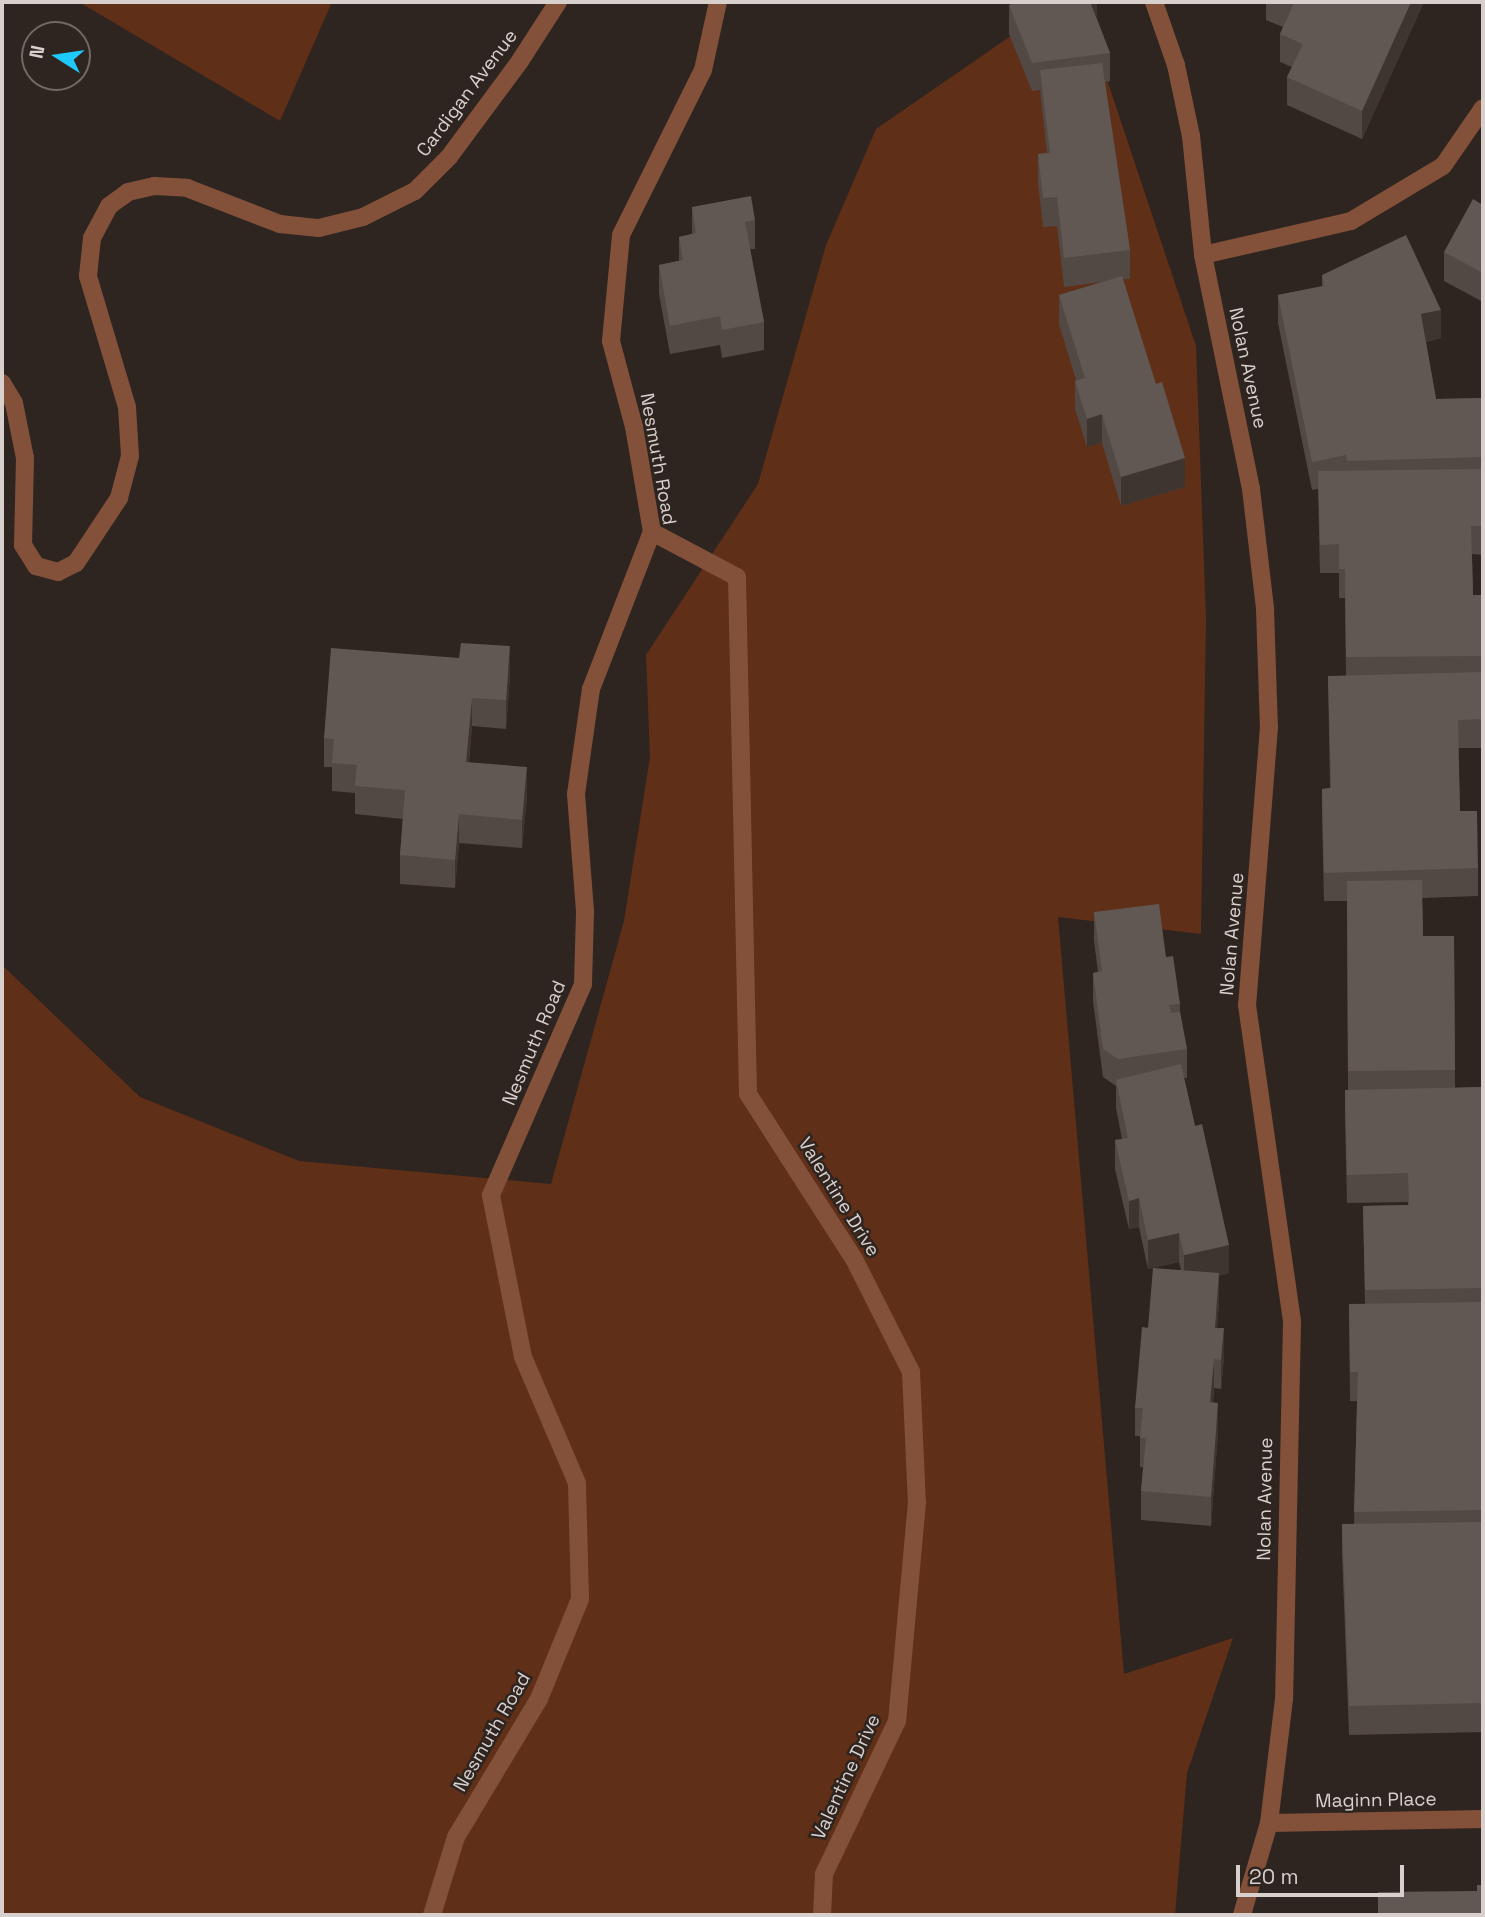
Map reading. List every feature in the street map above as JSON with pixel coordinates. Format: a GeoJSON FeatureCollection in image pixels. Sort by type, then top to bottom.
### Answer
{"type":"FeatureCollection","features":[{"type":"Feature","properties":{"kind":"street","name":"Cardigan Avenue"},"geometry":{"type":"LineString","coordinates":[[2,383],[14,403],[25,458],[23,545],[36,566],[58,572],[76,563],[119,498],[130,456],[127,407],[89,276],[92,237],[109,206],[128,192],[154,186],[187,188],[280,224],[319,228],[363,217],[415,191],[449,157],[520,61],[558,2]]}},
{"type":"Feature","properties":{"kind":"street","name":"Nesmuth Road"},"geometry":{"type":"LineString","coordinates":[[432,1915],[456,1836],[539,1699],[580,1599],[577,1483],[523,1357],[491,1195],[583,984],[585,911],[576,793],[592,689],[652,532],[634,427],[611,341],[621,235],[703,70],[718,2]]}},
{"type":"Feature","properties":{"kind":"street","name":"Nolan Avenue"},"geometry":{"type":"LineString","coordinates":[[1154,2],[1176,65],[1192,136],[1203,256],[1249,477],[1265,609],[1269,726],[1247,1005],[1292,1322],[1284,1699],[1269,1823],[1242,1915]]}},
{"type":"Feature","properties":{"kind":"street"},"geometry":{"type":"LineString","coordinates":[[1203,256],[1351,221],[1443,166],[1483,108]]}},
{"type":"Feature","properties":{"kind":"street","name":"Valentine Drive"},"geometry":{"type":"LineString","coordinates":[[652,532],[737,577],[748,1094],[854,1259],[911,1372],[917,1502],[897,1721],[824,1874],[822,1915]]}},
{"type":"Feature","properties":{"kind":"street","name":"Maginn Place"},"geometry":{"type":"LineString","coordinates":[[1269,1823],[1483,1819]]}},
{"type":"Feature","properties":{"kind":"shaded area"},"geometry":{"type":"Polygon","coordinates":[[[79,2],[332,2],[280,121],[79,2]]]}},
{"type":"Feature","properties":{"kind":"shaded area"},"geometry":{"type":"Polygon","coordinates":[[[1060,2],[1081,2],[1196,346],[1206,618],[1201,934],[1058,917],[1124,1674],[1233,1638],[1187,1773],[1175,1915],[2,1915],[2,965],[140,1097],[299,1161],[551,1184],[624,921],[650,757],[646,655],[758,484],[826,245],[876,129],[1060,2]]]}},
{"type":"Feature","properties":{"kind":"building"},"geometry":{"type":"Polygon","coordinates":[[[1017,2],[1090,2],[1110,53],[1032,63],[1009,5],[1017,2]]]}},
{"type":"Feature","properties":{"kind":"building"},"geometry":{"type":"Polygon","coordinates":[[[1290,2],[1411,2],[1362,111],[1287,77],[1303,44],[1280,34],[1294,3],[1290,2]]]}},
{"type":"Feature","properties":{"kind":"building"},"geometry":{"type":"Polygon","coordinates":[[[1102,63],[1130,250],[1064,258],[1057,197],[1043,198],[1038,154],[1050,153],[1040,70],[1102,63]]]}},
{"type":"Feature","properties":{"kind":"building"},"geometry":{"type":"Polygon","coordinates":[[[751,196],[755,220],[745,222],[764,322],[722,330],[720,316],[670,326],[659,265],[683,260],[679,237],[696,233],[692,207],[751,196]]]}},
{"type":"Feature","properties":{"kind":"building"},"geometry":{"type":"Polygon","coordinates":[[[1473,199],[1483,205],[1483,273],[1444,252],[1473,199]]]}},
{"type":"Feature","properties":{"kind":"building"},"geometry":{"type":"Polygon","coordinates":[[[1406,235],[1441,310],[1421,314],[1436,399],[1483,398],[1483,457],[1347,461],[1346,455],[1312,462],[1278,295],[1324,286],[1322,275],[1406,235]]]}},
{"type":"Feature","properties":{"kind":"building"},"geometry":{"type":"Polygon","coordinates":[[[1122,276],[1156,384],[1162,382],[1185,458],[1121,477],[1102,414],[1087,419],[1075,381],[1085,378],[1059,295],[1122,276]]]}},
{"type":"Feature","properties":{"kind":"building"},"geometry":{"type":"Polygon","coordinates":[[[1483,469],[1483,526],[1471,526],[1473,595],[1483,595],[1483,656],[1346,657],[1345,569],[1339,569],[1339,544],[1320,545],[1318,471],[1483,469]]]}},
{"type":"Feature","properties":{"kind":"building"},"geometry":{"type":"Polygon","coordinates":[[[461,643],[510,646],[506,700],[472,698],[466,762],[527,767],[522,820],[459,814],[455,860],[400,855],[405,790],[355,786],[357,765],[332,763],[334,739],[324,738],[331,648],[459,658],[461,643]]]}},
{"type":"Feature","properties":{"kind":"building"},"geometry":{"type":"Polygon","coordinates":[[[1482,672],[1483,719],[1458,720],[1460,811],[1477,811],[1478,868],[1324,873],[1322,789],[1331,788],[1328,676],[1482,672]]]}},
{"type":"Feature","properties":{"kind":"building"},"geometry":{"type":"Polygon","coordinates":[[[1422,880],[1423,936],[1454,936],[1455,1070],[1348,1071],[1347,881],[1422,880]]]}},
{"type":"Feature","properties":{"kind":"building"},"geometry":{"type":"Polygon","coordinates":[[[1159,904],[1166,957],[1173,956],[1180,1004],[1169,1005],[1171,1013],[1180,1012],[1187,1049],[1118,1059],[1103,1049],[1093,973],[1102,971],[1094,912],[1159,904]]]}},
{"type":"Feature","properties":{"kind":"building"},"geometry":{"type":"Polygon","coordinates":[[[1181,1064],[1195,1126],[1202,1124],[1229,1245],[1184,1255],[1179,1233],[1148,1240],[1139,1198],[1129,1201],[1115,1140],[1128,1138],[1116,1080],[1181,1064]]]}},
{"type":"Feature","properties":{"kind":"building"},"geometry":{"type":"Polygon","coordinates":[[[1483,1087],[1483,1288],[1365,1290],[1363,1206],[1409,1205],[1408,1173],[1347,1175],[1345,1090],[1483,1087]]]}},
{"type":"Feature","properties":{"kind":"building"},"geometry":{"type":"Polygon","coordinates":[[[1153,1268],[1219,1273],[1215,1328],[1224,1328],[1221,1360],[1214,1359],[1210,1402],[1218,1403],[1211,1497],[1141,1491],[1146,1438],[1140,1438],[1143,1408],[1135,1408],[1142,1327],[1148,1328],[1153,1268]]]}},
{"type":"Feature","properties":{"kind":"building"},"geometry":{"type":"Polygon","coordinates":[[[1483,1302],[1483,1510],[1354,1512],[1358,1372],[1350,1372],[1349,1304],[1483,1302]]]}},
{"type":"Feature","properties":{"kind":"building"},"geometry":{"type":"Polygon","coordinates":[[[1483,1522],[1483,1703],[1349,1706],[1342,1524],[1483,1522]]]}},
{"type":"Feature","properties":{"kind":"building"},"geometry":{"type":"Polygon","coordinates":[[[1477,1885],[1483,1885],[1483,1915],[1378,1915],[1378,1892],[1477,1891],[1477,1885]]]}}]}
